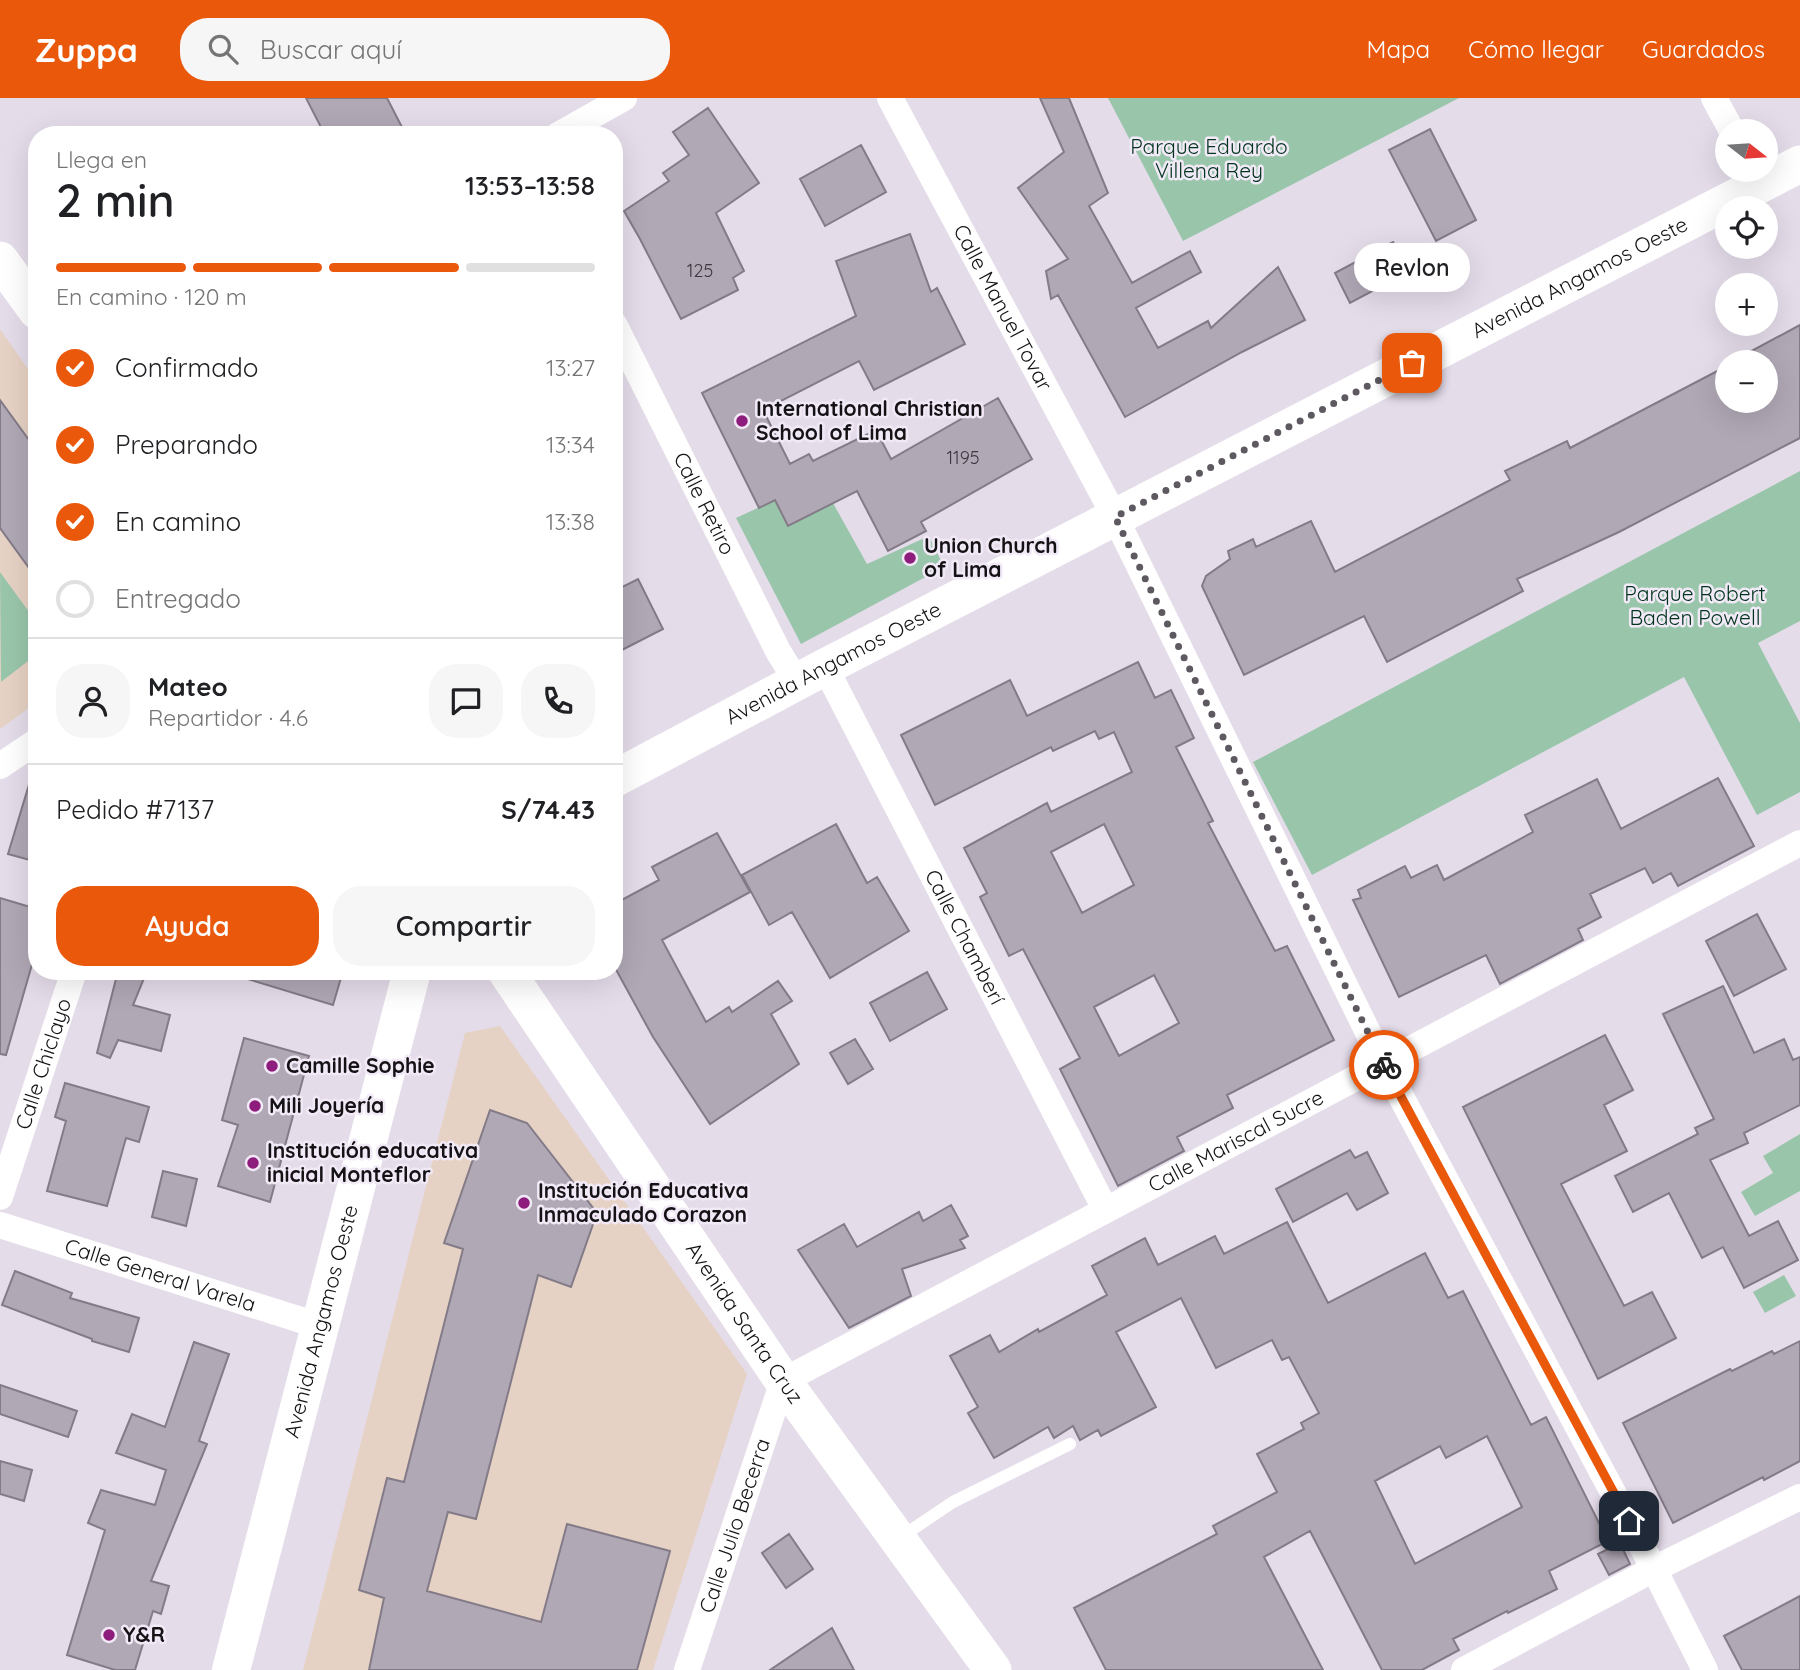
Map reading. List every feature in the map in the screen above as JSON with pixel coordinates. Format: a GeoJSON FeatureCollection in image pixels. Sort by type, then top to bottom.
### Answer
{"type":"FeatureCollection","features":[{"type":"Feature","properties":{"kind":"main road","name":"Avenida Angamos Oeste"},"geometry":{"type":"LineString","coordinates":[[231,1670],[410,980]]}},
{"type":"Feature","properties":{"kind":"street"},"geometry":{"type":"LineString","coordinates":[[574,126],[624,98]]}},
{"type":"Feature","properties":{"kind":"street","name":"Calle Manuel Tovar"},"geometry":{"type":"LineString","coordinates":[[890,98],[1115,517],[1383,1063],[1654,1569],[1705,1670]]}},
{"type":"Feature","properties":{"kind":"street"},"geometry":{"type":"LineString","coordinates":[[1714,98],[1725,119]]}},
{"type":"Feature","properties":{"kind":"street","name":"Avenida Angamos Oeste"},"geometry":{"type":"LineString","coordinates":[[1778,170],[1800,164]]}},
{"type":"Feature","properties":{"kind":"street","name":"Avenida Angamos Oeste"},"geometry":{"type":"LineString","coordinates":[[623,774],[1747,182]]}},
{"type":"Feature","properties":{"kind":"street"},"geometry":{"type":"LineString","coordinates":[[0,260],[28,299]]}},
{"type":"Feature","properties":{"kind":"street","name":"Calle Retiro"},"geometry":{"type":"LineString","coordinates":[[623,342],[778,651],[811,674]]}},
{"type":"Feature","properties":{"kind":"street","name":"Calle Chamberí"},"geometry":{"type":"LineString","coordinates":[[811,674],[1105,1209]]}},
{"type":"Feature","properties":{"kind":"street"},"geometry":{"type":"LineString","coordinates":[[0,766],[28,747]]}},
{"type":"Feature","properties":{"kind":"street","name":"Calle Mariscal Sucre"},"geometry":{"type":"LineString","coordinates":[[783,1381],[1800,843]]}},
{"type":"Feature","properties":{"kind":"street","name":"Calle Chiclayo"},"geometry":{"type":"LineString","coordinates":[[0,1197],[71,980]]}},
{"type":"Feature","properties":{"kind":"street","name":"Avenida Santa Cruz"},"geometry":{"type":"LineString","coordinates":[[512,980],[783,1381],[993,1670]]}},
{"type":"Feature","properties":{"kind":"street","name":"Calle General Varela"},"geometry":{"type":"LineString","coordinates":[[0,1225],[320,1326]]}},
{"type":"Feature","properties":{"kind":"street","name":"Calle Julio Becerra"},"geometry":{"type":"LineString","coordinates":[[687,1670],[783,1381]]}},
{"type":"Feature","properties":{"kind":"street"},"geometry":{"type":"LineString","coordinates":[[1464,1670],[1654,1569],[1800,1497]]}},
{"type":"Feature","properties":{"kind":"lane"},"geometry":{"type":"LineString","coordinates":[[898,1539],[953,1502],[1070,1444]]}},
{"type":"Feature","properties":{"kind":"shaded area"},"geometry":{"type":"Polygon","coordinates":[[[0,329],[28,369],[28,709],[0,729],[0,329]]]}},
{"type":"Feature","properties":{"kind":"shaded area","name":"Institución Educativa Inmaculado Corazon"},"geometry":{"type":"Polygon","coordinates":[[[500,1026],[747,1374],[653,1670],[303,1670],[465,1033],[500,1026]]]}},
{"type":"Feature","properties":{"kind":"green space","name":"Parque Eduardo Villena Rey"},"geometry":{"type":"Polygon","coordinates":[[[1108,98],[1459,98],[1183,241],[1108,98]]]}},
{"type":"Feature","properties":{"kind":"green space","name":"Parque Robert Baden Powell"},"geometry":{"type":"Polygon","coordinates":[[[1800,471],[1800,621],[1758,643],[1800,723],[1800,792],[1757,815],[1684,677],[1312,875],[1253,762],[1800,471]]]}},
{"type":"Feature","properties":{"kind":"green space"},"geometry":{"type":"Polygon","coordinates":[[[775,500],[833,503],[867,564],[929,536],[944,567],[801,644],[736,518],[775,500]]]}},
{"type":"Feature","properties":{"kind":"green space"},"geometry":{"type":"Polygon","coordinates":[[[0,572],[28,611],[28,661],[1,682],[0,572]]]}},
{"type":"Feature","properties":{"kind":"green space"},"geometry":{"type":"Polygon","coordinates":[[[1800,1134],[1800,1191],[1755,1216],[1741,1192],[1773,1173],[1763,1156],[1800,1134]]]}},
{"type":"Feature","properties":{"kind":"green space"},"geometry":{"type":"Polygon","coordinates":[[[1784,1275],[1796,1296],[1765,1313],[1753,1292],[1784,1275]]]}},
{"type":"Feature","properties":{"kind":"building"},"geometry":{"type":"Polygon","coordinates":[[[306,98],[387,98],[401,126],[320,126],[306,98]]]}},
{"type":"Feature","properties":{"kind":"building"},"geometry":{"type":"Polygon","coordinates":[[[1040,98],[1069,98],[1108,193],[1089,206],[1132,283],[1190,251],[1201,272],[1136,308],[1158,348],[1208,321],[1211,328],[1278,267],[1305,320],[1125,417],[1058,295],[1051,299],[1046,271],[1068,259],[1018,188],[1064,152],[1040,98]]]}},
{"type":"Feature","properties":{"kind":"building"},"geometry":{"type":"Polygon","coordinates":[[[708,108],[759,183],[716,213],[744,271],[733,278],[738,290],[681,319],[624,211],[669,181],[663,173],[689,155],[673,132],[708,108]]]}},
{"type":"Feature","properties":{"kind":"building"},"geometry":{"type":"Polygon","coordinates":[[[1430,129],[1476,220],[1436,241],[1389,150],[1430,129]]]}},
{"type":"Feature","properties":{"kind":"building"},"geometry":{"type":"Polygon","coordinates":[[[861,145],[886,192],[825,226],[800,179],[861,145]]]}},
{"type":"Feature","properties":{"kind":"building"},"geometry":{"type":"Polygon","coordinates":[[[910,234],[931,292],[937,288],[965,344],[874,390],[859,361],[763,410],[790,464],[809,454],[813,461],[876,430],[891,459],[998,398],[1032,459],[921,522],[926,531],[888,551],[857,491],[788,526],[775,500],[759,508],[702,393],[856,316],[836,261],[910,234]]]}},
{"type":"Feature","properties":{"kind":"building"},"geometry":{"type":"Polygon","coordinates":[[[1393,242],[1410,271],[1350,303],[1335,273],[1393,242]]]}},
{"type":"Feature","properties":{"kind":"building"},"geometry":{"type":"Polygon","coordinates":[[[1800,325],[1800,438],[1619,532],[1517,579],[1523,591],[1387,662],[1364,616],[1244,675],[1202,586],[1206,576],[1230,559],[1228,551],[1253,539],[1256,547],[1311,521],[1335,572],[1510,480],[1505,471],[1567,441],[1570,448],[1715,372],[1715,413],[1778,413],[1778,350],[1753,350],[1800,325]]]}},
{"type":"Feature","properties":{"kind":"building"},"geometry":{"type":"Polygon","coordinates":[[[0,400],[28,439],[28,567],[0,528],[0,400]]]}},
{"type":"Feature","properties":{"kind":"building"},"geometry":{"type":"Polygon","coordinates":[[[638,579],[663,629],[623,649],[623,586],[638,579]]]}},
{"type":"Feature","properties":{"kind":"building"},"geometry":{"type":"Polygon","coordinates":[[[1138,662],[1155,698],[1171,690],[1194,738],[1176,747],[1213,821],[1208,823],[1275,951],[1287,946],[1334,1040],[1227,1095],[1233,1108],[1177,1137],[1184,1151],[1118,1186],[1060,1069],[1080,1058],[1023,949],[1009,956],[980,897],[987,893],[964,848],[1047,803],[1051,812],[1132,772],[1114,732],[1099,739],[1095,731],[1053,751],[1051,747],[935,805],[901,735],[1010,680],[1027,716],[1138,662]],[[1104,824],[1051,852],[1082,913],[1134,885],[1104,824]],[[1154,975],[1094,1007],[1119,1056],[1179,1023],[1154,975]]]}},
{"type":"Feature","properties":{"kind":"building"},"geometry":{"type":"Polygon","coordinates":[[[1718,778],[1754,846],[1678,886],[1671,873],[1653,883],[1645,868],[1590,894],[1601,917],[1578,929],[1583,940],[1500,984],[1486,955],[1399,997],[1353,900],[1361,898],[1358,890],[1405,866],[1411,878],[1437,865],[1444,880],[1533,832],[1525,815],[1597,779],[1621,829],[1718,778]]]}},
{"type":"Feature","properties":{"kind":"building"},"geometry":{"type":"Polygon","coordinates":[[[28,788],[28,860],[8,854],[28,788]]]}},
{"type":"Feature","properties":{"kind":"building"},"geometry":{"type":"Polygon","coordinates":[[[836,824],[867,883],[877,877],[909,931],[830,978],[792,912],[769,925],[742,875],[836,824]]]}},
{"type":"Feature","properties":{"kind":"building"},"geometry":{"type":"Polygon","coordinates":[[[717,833],[750,892],[662,940],[706,1022],[729,1007],[732,1012],[778,981],[792,1001],[771,1014],[799,1064],[710,1124],[653,1037],[622,980],[623,899],[659,880],[652,867],[717,833]]]}},
{"type":"Feature","properties":{"kind":"building"},"geometry":{"type":"Polygon","coordinates":[[[0,898],[28,906],[28,978],[6,1055],[0,1054],[0,898]]]}},
{"type":"Feature","properties":{"kind":"building"},"geometry":{"type":"Polygon","coordinates":[[[1757,914],[1786,969],[1734,996],[1706,941],[1757,914]]]}},
{"type":"Feature","properties":{"kind":"building"},"geometry":{"type":"Polygon","coordinates":[[[927,972],[947,1009],[890,1041],[870,1003],[927,972]]]}},
{"type":"Feature","properties":{"kind":"building"},"geometry":{"type":"Polygon","coordinates":[[[116,980],[143,980],[133,1005],[170,1015],[161,1051],[118,1040],[110,1058],[97,1053],[116,980]]]}},
{"type":"Feature","properties":{"kind":"building"},"geometry":{"type":"Polygon","coordinates":[[[251,980],[340,980],[333,1005],[251,980]]]}},
{"type":"Feature","properties":{"kind":"building"},"geometry":{"type":"Polygon","coordinates":[[[1723,986],[1754,1053],[1784,1039],[1793,1060],[1800,1057],[1800,1105],[1744,1133],[1748,1143],[1710,1160],[1749,1236],[1778,1221],[1798,1260],[1744,1288],[1723,1247],[1702,1258],[1669,1193],[1633,1212],[1615,1176],[1698,1134],[1695,1128],[1714,1119],[1663,1014],[1723,986]]]}},
{"type":"Feature","properties":{"kind":"building"},"geometry":{"type":"Polygon","coordinates":[[[1605,1035],[1633,1090],[1604,1105],[1627,1151],[1561,1184],[1624,1306],[1652,1292],[1676,1338],[1598,1379],[1463,1107],[1605,1035]]]}},
{"type":"Feature","properties":{"kind":"building"},"geometry":{"type":"Polygon","coordinates":[[[244,1038],[309,1056],[270,1202],[218,1186],[238,1125],[222,1120],[244,1038]]]}},
{"type":"Feature","properties":{"kind":"building"},"geometry":{"type":"Polygon","coordinates":[[[855,1039],[873,1069],[848,1084],[830,1053],[855,1039]]]}},
{"type":"Feature","properties":{"kind":"building"},"geometry":{"type":"Polygon","coordinates":[[[65,1083],[149,1107],[139,1142],[126,1138],[107,1206],[47,1191],[66,1121],[55,1117],[65,1083]]]}},
{"type":"Feature","properties":{"kind":"building"},"geometry":{"type":"Polygon","coordinates":[[[490,1110],[527,1123],[597,1213],[571,1287],[538,1275],[476,1519],[448,1512],[427,1591],[541,1622],[567,1524],[670,1551],[637,1670],[369,1670],[384,1598],[359,1590],[387,1478],[404,1482],[463,1249],[444,1243],[490,1110]]]}},
{"type":"Feature","properties":{"kind":"building"},"geometry":{"type":"Polygon","coordinates":[[[1350,1150],[1355,1158],[1367,1152],[1388,1193],[1357,1210],[1347,1193],[1293,1222],[1276,1189],[1350,1150]]]}},
{"type":"Feature","properties":{"kind":"building"},"geometry":{"type":"Polygon","coordinates":[[[163,1171],[197,1179],[186,1226],[152,1217],[163,1171]]]}},
{"type":"Feature","properties":{"kind":"building"},"geometry":{"type":"Polygon","coordinates":[[[951,1205],[968,1236],[960,1240],[965,1248],[902,1269],[911,1296],[849,1328],[798,1250],[844,1224],[857,1247],[919,1212],[923,1221],[951,1205]]]}},
{"type":"Feature","properties":{"kind":"building"},"geometry":{"type":"Polygon","coordinates":[[[1287,1222],[1328,1303],[1425,1253],[1448,1298],[1463,1291],[1531,1425],[1546,1417],[1608,1541],[1549,1571],[1557,1589],[1453,1639],[1459,1650],[1422,1670],[1382,1670],[1310,1531],[1264,1557],[1323,1670],[1106,1670],[1074,1608],[1217,1534],[1213,1526],[1277,1492],[1257,1454],[1304,1429],[1301,1423],[1319,1413],[1289,1357],[1282,1360],[1272,1340],[1216,1368],[1181,1298],[1116,1332],[1156,1407],[1101,1436],[1098,1430],[1080,1440],[1073,1426],[1054,1438],[1048,1427],[994,1458],[968,1413],[978,1407],[950,1356],[990,1335],[999,1352],[1038,1329],[1039,1332],[1107,1295],[1092,1266],[1145,1238],[1158,1265],[1215,1236],[1224,1254],[1287,1222]],[[1487,1436],[1446,1458],[1440,1446],[1375,1481],[1415,1564],[1522,1507],[1487,1436]]]}},
{"type":"Feature","properties":{"kind":"building"},"geometry":{"type":"Polygon","coordinates":[[[15,1271],[72,1293],[70,1298],[139,1318],[129,1352],[92,1341],[2,1305],[15,1271]]]}},
{"type":"Feature","properties":{"kind":"building"},"geometry":{"type":"Polygon","coordinates":[[[1800,1341],[1800,1461],[1673,1523],[1623,1423],[1730,1369],[1732,1371],[1772,1351],[1774,1354],[1800,1341]]]}},
{"type":"Feature","properties":{"kind":"building"},"geometry":{"type":"Polygon","coordinates":[[[194,1342],[229,1354],[199,1441],[207,1444],[151,1581],[169,1586],[161,1614],[153,1611],[135,1670],[115,1670],[67,1655],[105,1530],[88,1523],[101,1490],[155,1505],[166,1470],[116,1453],[132,1414],[165,1427],[194,1342]]]}},
{"type":"Feature","properties":{"kind":"building"},"geometry":{"type":"Polygon","coordinates":[[[0,1385],[77,1411],[68,1437],[0,1414],[0,1385]]]}},
{"type":"Feature","properties":{"kind":"building"},"geometry":{"type":"Polygon","coordinates":[[[0,1461],[32,1470],[24,1501],[0,1494],[0,1461]]]}},
{"type":"Feature","properties":{"kind":"building"},"geometry":{"type":"Polygon","coordinates":[[[789,1534],[813,1569],[786,1588],[762,1553],[789,1534]]]}},
{"type":"Feature","properties":{"kind":"building"},"geometry":{"type":"Polygon","coordinates":[[[1620,1543],[1630,1564],[1609,1575],[1598,1554],[1620,1543]]]}},
{"type":"Feature","properties":{"kind":"building"},"geometry":{"type":"Polygon","coordinates":[[[1800,1596],[1800,1670],[1742,1670],[1724,1636],[1800,1596]]]}},
{"type":"Feature","properties":{"kind":"building"},"geometry":{"type":"Polygon","coordinates":[[[832,1628],[854,1670],[770,1670],[832,1628]]]}},
{"type":"Feature","properties":{"kind":"way so far"},"geometry":{"type":"LineString","coordinates":[[1384,1065],[1115,517],[1412,363]]}},
{"type":"Feature","properties":{"kind":"place","name":"Revlon"},"geometry":{"type":"Point","coordinates":[1412,363]}},
{"type":"Feature","properties":{"kind":"place","name":"International Christian School of Lima"},"geometry":{"type":"Point","coordinates":[742,421]}},
{"type":"Feature","properties":{"kind":"place","name":"Union Church of Lima"},"geometry":{"type":"Point","coordinates":[910,558]}},
{"type":"Feature","properties":{"kind":"place","name":"Camille Sophie"},"geometry":{"type":"Point","coordinates":[272,1066]}},
{"type":"Feature","properties":{"kind":"place","name":"Mili Joyería"},"geometry":{"type":"Point","coordinates":[255,1106]}},
{"type":"Feature","properties":{"kind":"place","name":"Institución educativa inicial Monteflor"},"geometry":{"type":"Point","coordinates":[253,1163]}},
{"type":"Feature","properties":{"kind":"place","name":"Institución Educativa Inmaculado Corazon"},"geometry":{"type":"Point","coordinates":[524,1203]}},
{"type":"Feature","properties":{"kind":"place","name":"Y&R"},"geometry":{"type":"Point","coordinates":[109,1635]}},
{"type":"Feature","properties":{"kind":"route"},"geometry":{"type":"LineString","coordinates":[[1384,1065],[1629,1521]]}}]}
